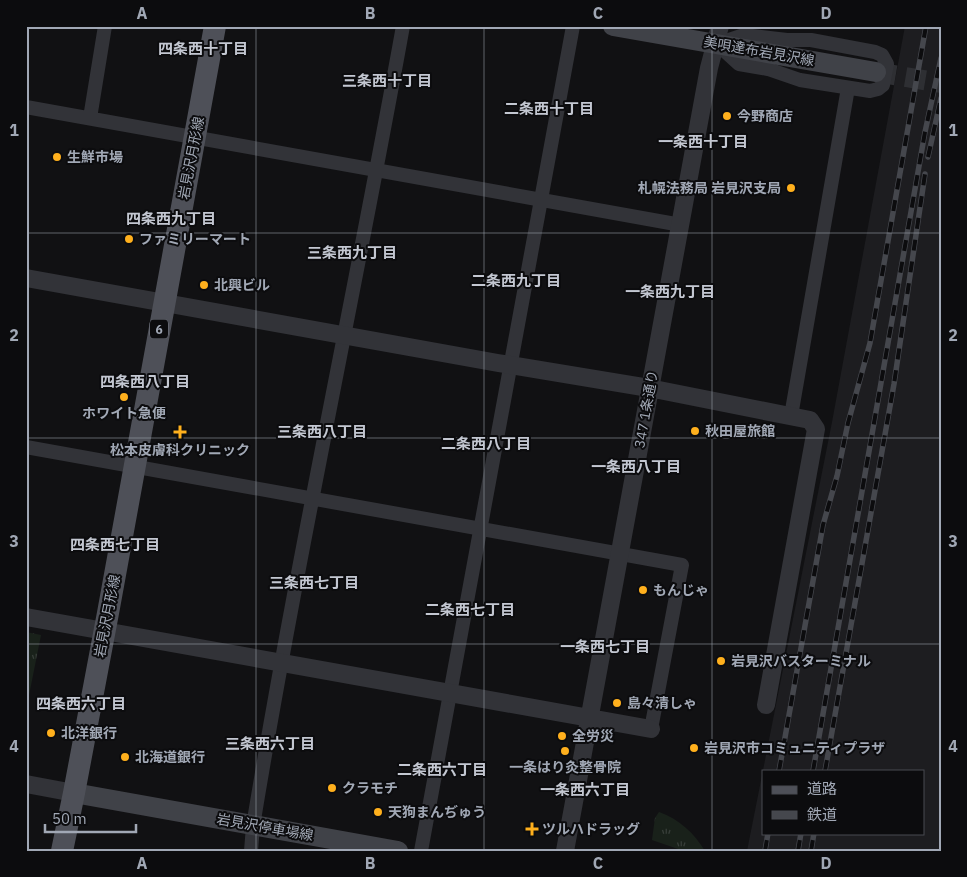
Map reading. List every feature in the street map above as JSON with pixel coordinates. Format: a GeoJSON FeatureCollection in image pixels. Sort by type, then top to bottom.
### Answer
{"type":"FeatureCollection","features":[{"type":"Feature","properties":{"kind":"main road","name":"岩見沢月形線"},"geometry":{"type":"LineString","coordinates":[[62,851],[135,467],[215,26]]}},
{"type":"Feature","properties":{"kind":"main road","name":"美唄達布岩見沢線"},"geometry":{"type":"LineString","coordinates":[[613,26],[718,35],[876,72]]}},
{"type":"Feature","properties":{"kind":"main road","name":"岩見沢停車場線"},"geometry":{"type":"LineString","coordinates":[[74,793],[398,851]]}},
{"type":"Feature","properties":{"kind":"street"},"geometry":{"type":"LineString","coordinates":[[90,118],[105,26]]}},
{"type":"Feature","properties":{"kind":"street"},"geometry":{"type":"LineString","coordinates":[[251,851],[253,826],[280,663],[377,171],[403,26]]}},
{"type":"Feature","properties":{"kind":"street"},"geometry":{"type":"LineString","coordinates":[[421,851],[573,26]]}},
{"type":"Feature","properties":{"kind":"street"},"geometry":{"type":"LineString","coordinates":[[718,35],[811,40],[875,52],[882,55],[886,64],[883,85],[878,89],[870,91],[848,88],[800,80],[768,69],[739,64],[718,35]]}},
{"type":"Feature","properties":{"kind":"street","name":"347 1条通り"},"geometry":{"type":"LineString","coordinates":[[565,851],[709,68],[718,35]]}},
{"type":"Feature","properties":{"kind":"street"},"geometry":{"type":"LineString","coordinates":[[791,416],[848,88]]}},
{"type":"Feature","properties":{"kind":"street"},"geometry":{"type":"LineString","coordinates":[[26,107],[194,139],[681,225]]}},
{"type":"Feature","properties":{"kind":"street"},"geometry":{"type":"LineString","coordinates":[[26,278],[510,365],[649,388],[810,420],[816,428],[766,705]]}},
{"type":"Feature","properties":{"kind":"street"},"geometry":{"type":"LineString","coordinates":[[26,448],[682,565],[651,729],[26,617]]}},
{"type":"Feature","properties":{"kind":"street"},"geometry":{"type":"LineString","coordinates":[[26,784],[74,793]]}},
{"type":"Feature","properties":{"kind":"shaded area"},"geometry":{"type":"Polygon","coordinates":[[[905,26],[941,26],[941,851],[747,851],[762,775],[762,834],[924,834],[924,770],[763,770],[832,422],[905,26]]]}},
{"type":"Feature","properties":{"kind":"green space"},"geometry":{"type":"Polygon","coordinates":[[[26,632],[41,635],[26,710],[26,632]]]}},
{"type":"Feature","properties":{"kind":"green space"},"geometry":{"type":"Polygon","coordinates":[[[659,812],[685,827],[705,851],[684,851],[652,840],[655,818],[659,812]]]}},
{"type":"Feature","properties":{"kind":"tunnel"},"geometry":{"type":"LineString","coordinates":[[876,72],[941,83]]}},
{"type":"Feature","properties":{"kind":"railway"},"geometry":{"type":"LineString","coordinates":[[779,770],[823,525],[870,343],[926,26]]}},
{"type":"Feature","properties":{"kind":"railway"},"geometry":{"type":"LineString","coordinates":[[813,770],[925,132],[941,58]]}},
{"type":"Feature","properties":{"kind":"railway"},"geometry":{"type":"LineString","coordinates":[[928,157],[941,98]]}},
{"type":"Feature","properties":{"kind":"railway"},"geometry":{"type":"LineString","coordinates":[[825,770],[894,384],[925,174]]}},
{"type":"Feature","properties":{"kind":"railway"},"geometry":{"type":"LineString","coordinates":[[765,851],[768,834]]}},
{"type":"Feature","properties":{"kind":"railway"},"geometry":{"type":"LineString","coordinates":[[798,851],[801,834]]}},
{"type":"Feature","properties":{"kind":"railway"},"geometry":{"type":"LineString","coordinates":[[811,851],[814,834]]}},
{"type":"Feature","properties":{"kind":"place","name":"今野商店"},"geometry":{"type":"Point","coordinates":[727,116]}},
{"type":"Feature","properties":{"kind":"place","name":"生鮮市場"},"geometry":{"type":"Point","coordinates":[57,157]}},
{"type":"Feature","properties":{"kind":"place","name":"札幌法務局 岩見沢支局"},"geometry":{"type":"Point","coordinates":[791,188]}},
{"type":"Feature","properties":{"kind":"place","name":"ファミリーマート"},"geometry":{"type":"Point","coordinates":[129,239]}},
{"type":"Feature","properties":{"kind":"place","name":"北興ビル"},"geometry":{"type":"Point","coordinates":[204,285]}},
{"type":"Feature","properties":{"kind":"place","name":"ホワイト急便"},"geometry":{"type":"Point","coordinates":[124,397]}},
{"type":"Feature","properties":{"kind":"place","name":"秋田屋旅館"},"geometry":{"type":"Point","coordinates":[695,431]}},
{"type":"Feature","properties":{"kind":"place","name":"松本皮膚科クリニック"},"geometry":{"type":"Point","coordinates":[180,432]}},
{"type":"Feature","properties":{"kind":"place","name":"もんじゃ"},"geometry":{"type":"Point","coordinates":[643,590]}},
{"type":"Feature","properties":{"kind":"place","name":"岩見沢バスターミナル"},"geometry":{"type":"Point","coordinates":[721,661]}},
{"type":"Feature","properties":{"kind":"place","name":"島々清しゃ"},"geometry":{"type":"Point","coordinates":[617,703]}},
{"type":"Feature","properties":{"kind":"place","name":"北洋銀行"},"geometry":{"type":"Point","coordinates":[51,733]}},
{"type":"Feature","properties":{"kind":"place","name":"全労災"},"geometry":{"type":"Point","coordinates":[562,736]}},
{"type":"Feature","properties":{"kind":"place","name":"岩見沢市コミュニティプラザ"},"geometry":{"type":"Point","coordinates":[694,748]}},
{"type":"Feature","properties":{"kind":"place","name":"一条はり灸整骨院"},"geometry":{"type":"Point","coordinates":[565,751]}},
{"type":"Feature","properties":{"kind":"place","name":"北海道銀行"},"geometry":{"type":"Point","coordinates":[125,757]}},
{"type":"Feature","properties":{"kind":"place","name":"クラモチ"},"geometry":{"type":"Point","coordinates":[332,788]}},
{"type":"Feature","properties":{"kind":"place","name":"天狗まんぢゅう"},"geometry":{"type":"Point","coordinates":[378,812]}},
{"type":"Feature","properties":{"kind":"place","name":"ツルハドラッグ"},"geometry":{"type":"Point","coordinates":[532,829]}},
{"type":"Feature","properties":{"kind":"district","name":"四条西十丁目"},"geometry":{"type":"Point","coordinates":[203,48]}},
{"type":"Feature","properties":{"kind":"district","name":"三条西十丁目"},"geometry":{"type":"Point","coordinates":[387,80]}},
{"type":"Feature","properties":{"kind":"district","name":"二条西十丁目"},"geometry":{"type":"Point","coordinates":[549,108]}},
{"type":"Feature","properties":{"kind":"district","name":"一条西十丁目"},"geometry":{"type":"Point","coordinates":[703,141]}},
{"type":"Feature","properties":{"kind":"district","name":"四条西九丁目"},"geometry":{"type":"Point","coordinates":[171,218]}},
{"type":"Feature","properties":{"kind":"district","name":"三条西九丁目"},"geometry":{"type":"Point","coordinates":[352,252]}},
{"type":"Feature","properties":{"kind":"district","name":"二条西九丁目"},"geometry":{"type":"Point","coordinates":[516,280]}},
{"type":"Feature","properties":{"kind":"district","name":"一条西九丁目"},"geometry":{"type":"Point","coordinates":[670,291]}},
{"type":"Feature","properties":{"kind":"district","name":"四条西八丁目"},"geometry":{"type":"Point","coordinates":[145,381]}},
{"type":"Feature","properties":{"kind":"district","name":"三条西八丁目"},"geometry":{"type":"Point","coordinates":[322,431]}},
{"type":"Feature","properties":{"kind":"district","name":"二条西八丁目"},"geometry":{"type":"Point","coordinates":[486,443]}},
{"type":"Feature","properties":{"kind":"district","name":"一条西八丁目"},"geometry":{"type":"Point","coordinates":[636,466]}},
{"type":"Feature","properties":{"kind":"district","name":"四条西七丁目"},"geometry":{"type":"Point","coordinates":[115,544]}},
{"type":"Feature","properties":{"kind":"district","name":"三条西七丁目"},"geometry":{"type":"Point","coordinates":[314,582]}},
{"type":"Feature","properties":{"kind":"district","name":"二条西七丁目"},"geometry":{"type":"Point","coordinates":[470,609]}},
{"type":"Feature","properties":{"kind":"district","name":"一条西七丁目"},"geometry":{"type":"Point","coordinates":[605,646]}},
{"type":"Feature","properties":{"kind":"district","name":"四条西六丁目"},"geometry":{"type":"Point","coordinates":[81,703]}},
{"type":"Feature","properties":{"kind":"district","name":"三条西六丁目"},"geometry":{"type":"Point","coordinates":[270,743]}},
{"type":"Feature","properties":{"kind":"district","name":"二条西六丁目"},"geometry":{"type":"Point","coordinates":[442,769]}},
{"type":"Feature","properties":{"kind":"district","name":"一条西六丁目"},"geometry":{"type":"Point","coordinates":[585,789]}}]}
